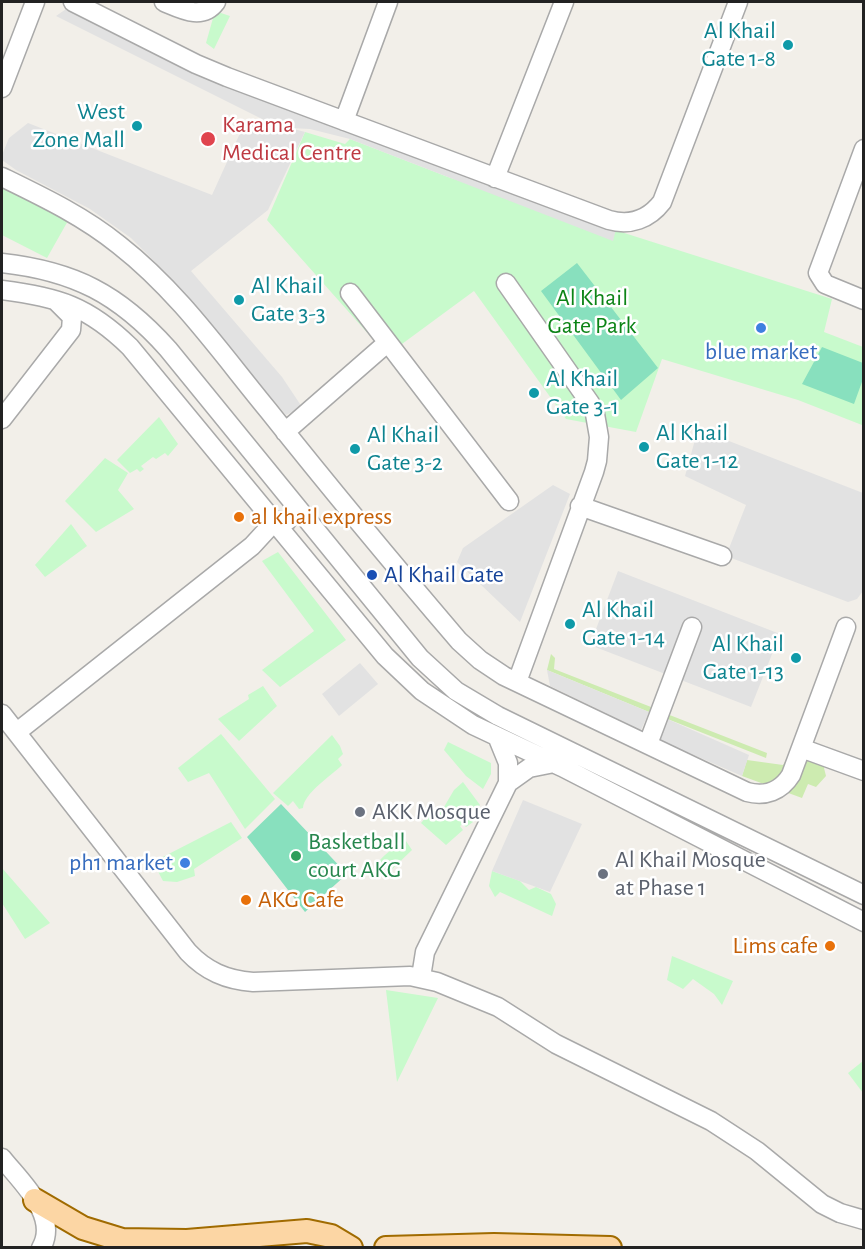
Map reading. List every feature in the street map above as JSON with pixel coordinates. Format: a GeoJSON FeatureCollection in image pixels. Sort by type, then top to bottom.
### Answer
{"type":"FeatureCollection","features":[{"type":"Feature","properties":{"kind":"main road"},"geometry":{"type":"LineString","coordinates":[[35,1200],[83,1228],[122,1240],[187,1241],[307,1231],[331,1236],[351,1248]]}},
{"type":"Feature","properties":{"kind":"main road"},"geometry":{"type":"LineString","coordinates":[[386,1248],[494,1245],[610,1248]]}},
{"type":"Feature","properties":{"kind":"street"},"geometry":{"type":"LineString","coordinates":[[2,88],[35,2]]}},
{"type":"Feature","properties":{"kind":"street"},"geometry":{"type":"LineString","coordinates":[[73,2],[196,64],[617,223],[634,222],[650,214],[662,202],[738,2]]}},
{"type":"Feature","properties":{"kind":"street"},"geometry":{"type":"LineString","coordinates":[[164,2],[192,13],[198,13],[210,8],[216,2]]}},
{"type":"Feature","properties":{"kind":"street"},"geometry":{"type":"LineString","coordinates":[[344,121],[388,2]]}},
{"type":"Feature","properties":{"kind":"street"},"geometry":{"type":"LineString","coordinates":[[495,178],[564,2]]}},
{"type":"Feature","properties":{"kind":"street"},"geometry":{"type":"LineString","coordinates":[[864,149],[819,269],[819,277],[825,284],[864,300]]}},
{"type":"Feature","properties":{"kind":"street"},"geometry":{"type":"LineString","coordinates":[[2,177],[46,198],[84,220],[119,245],[148,270],[183,306],[459,641],[486,664],[517,682],[755,794],[771,792],[783,785],[791,775],[846,627]]}},
{"type":"Feature","properties":{"kind":"street"},"geometry":{"type":"LineString","coordinates":[[2,263],[29,266],[66,276],[100,291],[131,313],[168,349],[420,658],[443,681],[469,700],[864,895]]}},
{"type":"Feature","properties":{"kind":"street"},"geometry":{"type":"LineString","coordinates":[[506,283],[585,392],[595,414],[599,437],[597,461],[517,682]]}},
{"type":"Feature","properties":{"kind":"street"},"geometry":{"type":"LineString","coordinates":[[2,290],[53,298],[86,311],[111,328],[130,347],[385,656],[407,678],[455,715],[862,920]]}},
{"type":"Feature","properties":{"kind":"street"},"geometry":{"type":"LineString","coordinates":[[350,293],[509,501]]}},
{"type":"Feature","properties":{"kind":"street"},"geometry":{"type":"LineString","coordinates":[[2,419],[66,339],[73,326],[72,316],[53,298]]}},
{"type":"Feature","properties":{"kind":"street"},"geometry":{"type":"LineString","coordinates":[[66,339],[77,331],[90,327],[111,328]]}},
{"type":"Feature","properties":{"kind":"street"},"geometry":{"type":"LineString","coordinates":[[285,432],[387,343]]}},
{"type":"Feature","properties":{"kind":"street"},"geometry":{"type":"LineString","coordinates":[[580,506],[722,556]]}},
{"type":"Feature","properties":{"kind":"street"},"geometry":{"type":"LineString","coordinates":[[16,732],[252,546],[275,521],[290,521],[299,524],[338,559]]}},
{"type":"Feature","properties":{"kind":"street"},"geometry":{"type":"LineString","coordinates":[[252,546],[288,539]]}},
{"type":"Feature","properties":{"kind":"street"},"geometry":{"type":"LineString","coordinates":[[648,744],[692,627]]}},
{"type":"Feature","properties":{"kind":"street"},"geometry":{"type":"LineString","coordinates":[[2,714],[188,952],[204,968],[226,978],[253,982],[421,977],[438,982],[498,1007],[556,1044],[711,1121],[757,1151],[822,1204],[840,1213],[864,1220]]}},
{"type":"Feature","properties":{"kind":"street"},"geometry":{"type":"LineString","coordinates":[[421,977],[425,952],[508,783],[508,763],[497,736]]}},
{"type":"Feature","properties":{"kind":"street"},"geometry":{"type":"LineString","coordinates":[[801,748],[864,771]]}},
{"type":"Feature","properties":{"kind":"street"},"geometry":{"type":"LineString","coordinates":[[508,783],[528,768],[554,763]]}},
{"type":"Feature","properties":{"kind":"street"},"geometry":{"type":"LineString","coordinates":[[2,1158],[43,1212],[47,1226],[41,1248]]}},
{"type":"Feature","properties":{"kind":"green space"},"geometry":{"type":"Polygon","coordinates":[[[215,11],[230,16],[214,49],[206,43],[215,11]]]}},
{"type":"Feature","properties":{"kind":"green space","name":"Al Khail Gate Park"},"geometry":{"type":"Polygon","coordinates":[[[305,132],[345,144],[350,139],[448,177],[832,299],[824,332],[863,347],[862,425],[798,400],[662,359],[636,432],[566,419],[474,291],[387,355],[267,220],[305,132]]]}},
{"type":"Feature","properties":{"kind":"green space"},"geometry":{"type":"Polygon","coordinates":[[[2,185],[69,219],[47,258],[2,235],[2,185]]]}},
{"type":"Feature","properties":{"kind":"green space"},"geometry":{"type":"Polygon","coordinates":[[[577,263],[658,368],[621,400],[541,291],[577,263]]]}},
{"type":"Feature","properties":{"kind":"green space"},"geometry":{"type":"Polygon","coordinates":[[[822,347],[863,363],[863,379],[854,404],[802,384],[822,347]]]}},
{"type":"Feature","properties":{"kind":"green space"},"geometry":{"type":"Polygon","coordinates":[[[159,417],[178,444],[168,456],[165,453],[156,459],[153,457],[141,466],[144,469],[140,472],[137,469],[130,473],[117,460],[159,417]]]}},
{"type":"Feature","properties":{"kind":"green space"},"geometry":{"type":"Polygon","coordinates":[[[105,458],[128,473],[118,490],[134,509],[96,532],[65,501],[105,458]]]}},
{"type":"Feature","properties":{"kind":"green space"},"geometry":{"type":"Polygon","coordinates":[[[71,524],[87,546],[45,577],[35,565],[71,524]]]}},
{"type":"Feature","properties":{"kind":"green space"},"geometry":{"type":"Polygon","coordinates":[[[278,552],[346,640],[280,687],[262,670],[314,631],[262,561],[278,552]]]}},
{"type":"Feature","properties":{"kind":"green space"},"geometry":{"type":"Polygon","coordinates":[[[551,654],[555,658],[554,669],[651,707],[649,712],[547,670],[551,654]]]}},
{"type":"Feature","properties":{"kind":"green space"},"geometry":{"type":"Polygon","coordinates":[[[263,686],[277,706],[239,741],[218,719],[249,699],[248,695],[263,686]]]}},
{"type":"Feature","properties":{"kind":"green space"},"geometry":{"type":"Polygon","coordinates":[[[667,714],[767,753],[766,758],[665,718],[667,714]]]}},
{"type":"Feature","properties":{"kind":"green space"},"geometry":{"type":"Polygon","coordinates":[[[221,734],[275,799],[245,829],[209,773],[188,782],[178,768],[221,734]]]}},
{"type":"Feature","properties":{"kind":"green space"},"geometry":{"type":"Polygon","coordinates":[[[332,735],[343,754],[338,759],[342,765],[308,796],[303,808],[299,809],[293,801],[288,806],[273,793],[332,735]]]}},
{"type":"Feature","properties":{"kind":"green space"},"geometry":{"type":"Polygon","coordinates":[[[448,742],[491,763],[491,774],[483,789],[466,776],[444,750],[448,742]]]}},
{"type":"Feature","properties":{"kind":"green space"},"geometry":{"type":"Polygon","coordinates":[[[793,748],[826,760],[824,768],[826,776],[816,787],[808,784],[802,798],[742,776],[747,760],[783,765],[793,748]]]}},
{"type":"Feature","properties":{"kind":"green space"},"geometry":{"type":"Polygon","coordinates":[[[463,782],[480,805],[471,815],[473,822],[466,827],[463,824],[460,826],[463,830],[446,845],[421,823],[432,810],[444,807],[454,790],[463,782]]]}},
{"type":"Feature","properties":{"kind":"green space","name":"Basketball court AKG"},"geometry":{"type":"Polygon","coordinates":[[[281,804],[347,874],[305,912],[247,837],[281,804]]]}},
{"type":"Feature","properties":{"kind":"green space"},"geometry":{"type":"Polygon","coordinates":[[[231,822],[242,838],[194,869],[195,876],[177,882],[163,881],[153,862],[231,822]]]}},
{"type":"Feature","properties":{"kind":"green space"},"geometry":{"type":"Polygon","coordinates":[[[404,838],[412,850],[384,877],[375,868],[384,856],[404,842],[404,838]]]}},
{"type":"Feature","properties":{"kind":"green space"},"geometry":{"type":"Polygon","coordinates":[[[2,868],[50,923],[25,939],[2,903],[2,868]]]}},
{"type":"Feature","properties":{"kind":"green space"},"geometry":{"type":"Polygon","coordinates":[[[492,871],[520,881],[529,890],[536,887],[551,894],[556,904],[552,916],[500,892],[495,897],[489,886],[492,871]]]}},
{"type":"Feature","properties":{"kind":"green space"},"geometry":{"type":"Polygon","coordinates":[[[672,956],[733,981],[722,1005],[714,994],[693,979],[683,989],[667,980],[672,956]]]}},
{"type":"Feature","properties":{"kind":"green space"},"geometry":{"type":"Polygon","coordinates":[[[386,990],[438,998],[397,1082],[386,990]]]}},
{"type":"Feature","properties":{"kind":"green space"},"geometry":{"type":"Polygon","coordinates":[[[863,1061],[863,1093],[848,1073],[863,1061]]]}},
{"type":"Feature","properties":{"kind":"shaded area"},"geometry":{"type":"Polygon","coordinates":[[[69,7],[214,76],[617,225],[613,241],[350,139],[310,129],[290,128],[305,132],[268,210],[191,271],[282,377],[302,407],[286,415],[171,278],[131,238],[90,209],[16,170],[2,160],[9,138],[28,123],[212,195],[246,120],[274,125],[56,16],[69,7]]]}},
{"type":"Feature","properties":{"kind":"shaded area"},"geometry":{"type":"Polygon","coordinates":[[[698,429],[863,493],[863,591],[857,599],[848,602],[726,556],[746,505],[685,476],[698,429]]]}},
{"type":"Feature","properties":{"kind":"shaded area"},"geometry":{"type":"Polygon","coordinates":[[[553,485],[570,494],[520,622],[457,562],[463,548],[553,485]]]}},
{"type":"Feature","properties":{"kind":"shaded area"},"geometry":{"type":"Polygon","coordinates":[[[618,571],[780,634],[751,707],[590,645],[618,571]]]}},
{"type":"Feature","properties":{"kind":"shaded area"},"geometry":{"type":"Polygon","coordinates":[[[360,663],[378,684],[339,716],[322,694],[360,663]]]}},
{"type":"Feature","properties":{"kind":"shaded area"},"geometry":{"type":"Polygon","coordinates":[[[547,670],[649,712],[641,730],[550,686],[547,670]]]}},
{"type":"Feature","properties":{"kind":"shaded area"},"geometry":{"type":"Polygon","coordinates":[[[665,718],[749,755],[742,776],[657,739],[665,718]]]}},
{"type":"Feature","properties":{"kind":"shaded area"},"geometry":{"type":"Polygon","coordinates":[[[523,800],[582,824],[550,892],[492,871],[523,800]]]}},
{"type":"Feature","properties":{"kind":"place","name":"Al Khail Gate 1-8"},"geometry":{"type":"Point","coordinates":[788,45]}},
{"type":"Feature","properties":{"kind":"place","name":"West Zone Mall"},"geometry":{"type":"Point","coordinates":[137,126]}},
{"type":"Feature","properties":{"kind":"place","name":"Karama Medical Centre"},"geometry":{"type":"Point","coordinates":[208,139]}},
{"type":"Feature","properties":{"kind":"place","name":"Al Khail Gate 3-3"},"geometry":{"type":"Point","coordinates":[239,300]}},
{"type":"Feature","properties":{"kind":"place","name":"blue market"},"geometry":{"type":"Point","coordinates":[761,328]}},
{"type":"Feature","properties":{"kind":"place","name":"Al Khail Gate 3-1"},"geometry":{"type":"Point","coordinates":[534,393]}},
{"type":"Feature","properties":{"kind":"place","name":"Al Khail Gate 1-12"},"geometry":{"type":"Point","coordinates":[644,447]}},
{"type":"Feature","properties":{"kind":"place","name":"Al Khail Gate 3-2"},"geometry":{"type":"Point","coordinates":[355,449]}},
{"type":"Feature","properties":{"kind":"place","name":"al khail express"},"geometry":{"type":"Point","coordinates":[239,517]}},
{"type":"Feature","properties":{"kind":"place","name":"Al Khail Gate"},"geometry":{"type":"Point","coordinates":[372,575]}},
{"type":"Feature","properties":{"kind":"place","name":"Al Khail Gate 1-14"},"geometry":{"type":"Point","coordinates":[570,624]}},
{"type":"Feature","properties":{"kind":"place","name":"Al Khail Gate 1-13"},"geometry":{"type":"Point","coordinates":[796,658]}},
{"type":"Feature","properties":{"kind":"place","name":"AKK Mosque"},"geometry":{"type":"Point","coordinates":[360,812]}},
{"type":"Feature","properties":{"kind":"place","name":"Basketball court AKG"},"geometry":{"type":"Point","coordinates":[296,856]}},
{"type":"Feature","properties":{"kind":"place","name":"ph1 market"},"geometry":{"type":"Point","coordinates":[185,863]}},
{"type":"Feature","properties":{"kind":"place","name":"Al Khail Mosque at Phase 1"},"geometry":{"type":"Point","coordinates":[603,874]}},
{"type":"Feature","properties":{"kind":"place","name":"AKG Cafe"},"geometry":{"type":"Point","coordinates":[246,900]}},
{"type":"Feature","properties":{"kind":"place","name":"Lims cafe"},"geometry":{"type":"Point","coordinates":[830,946]}}]}
